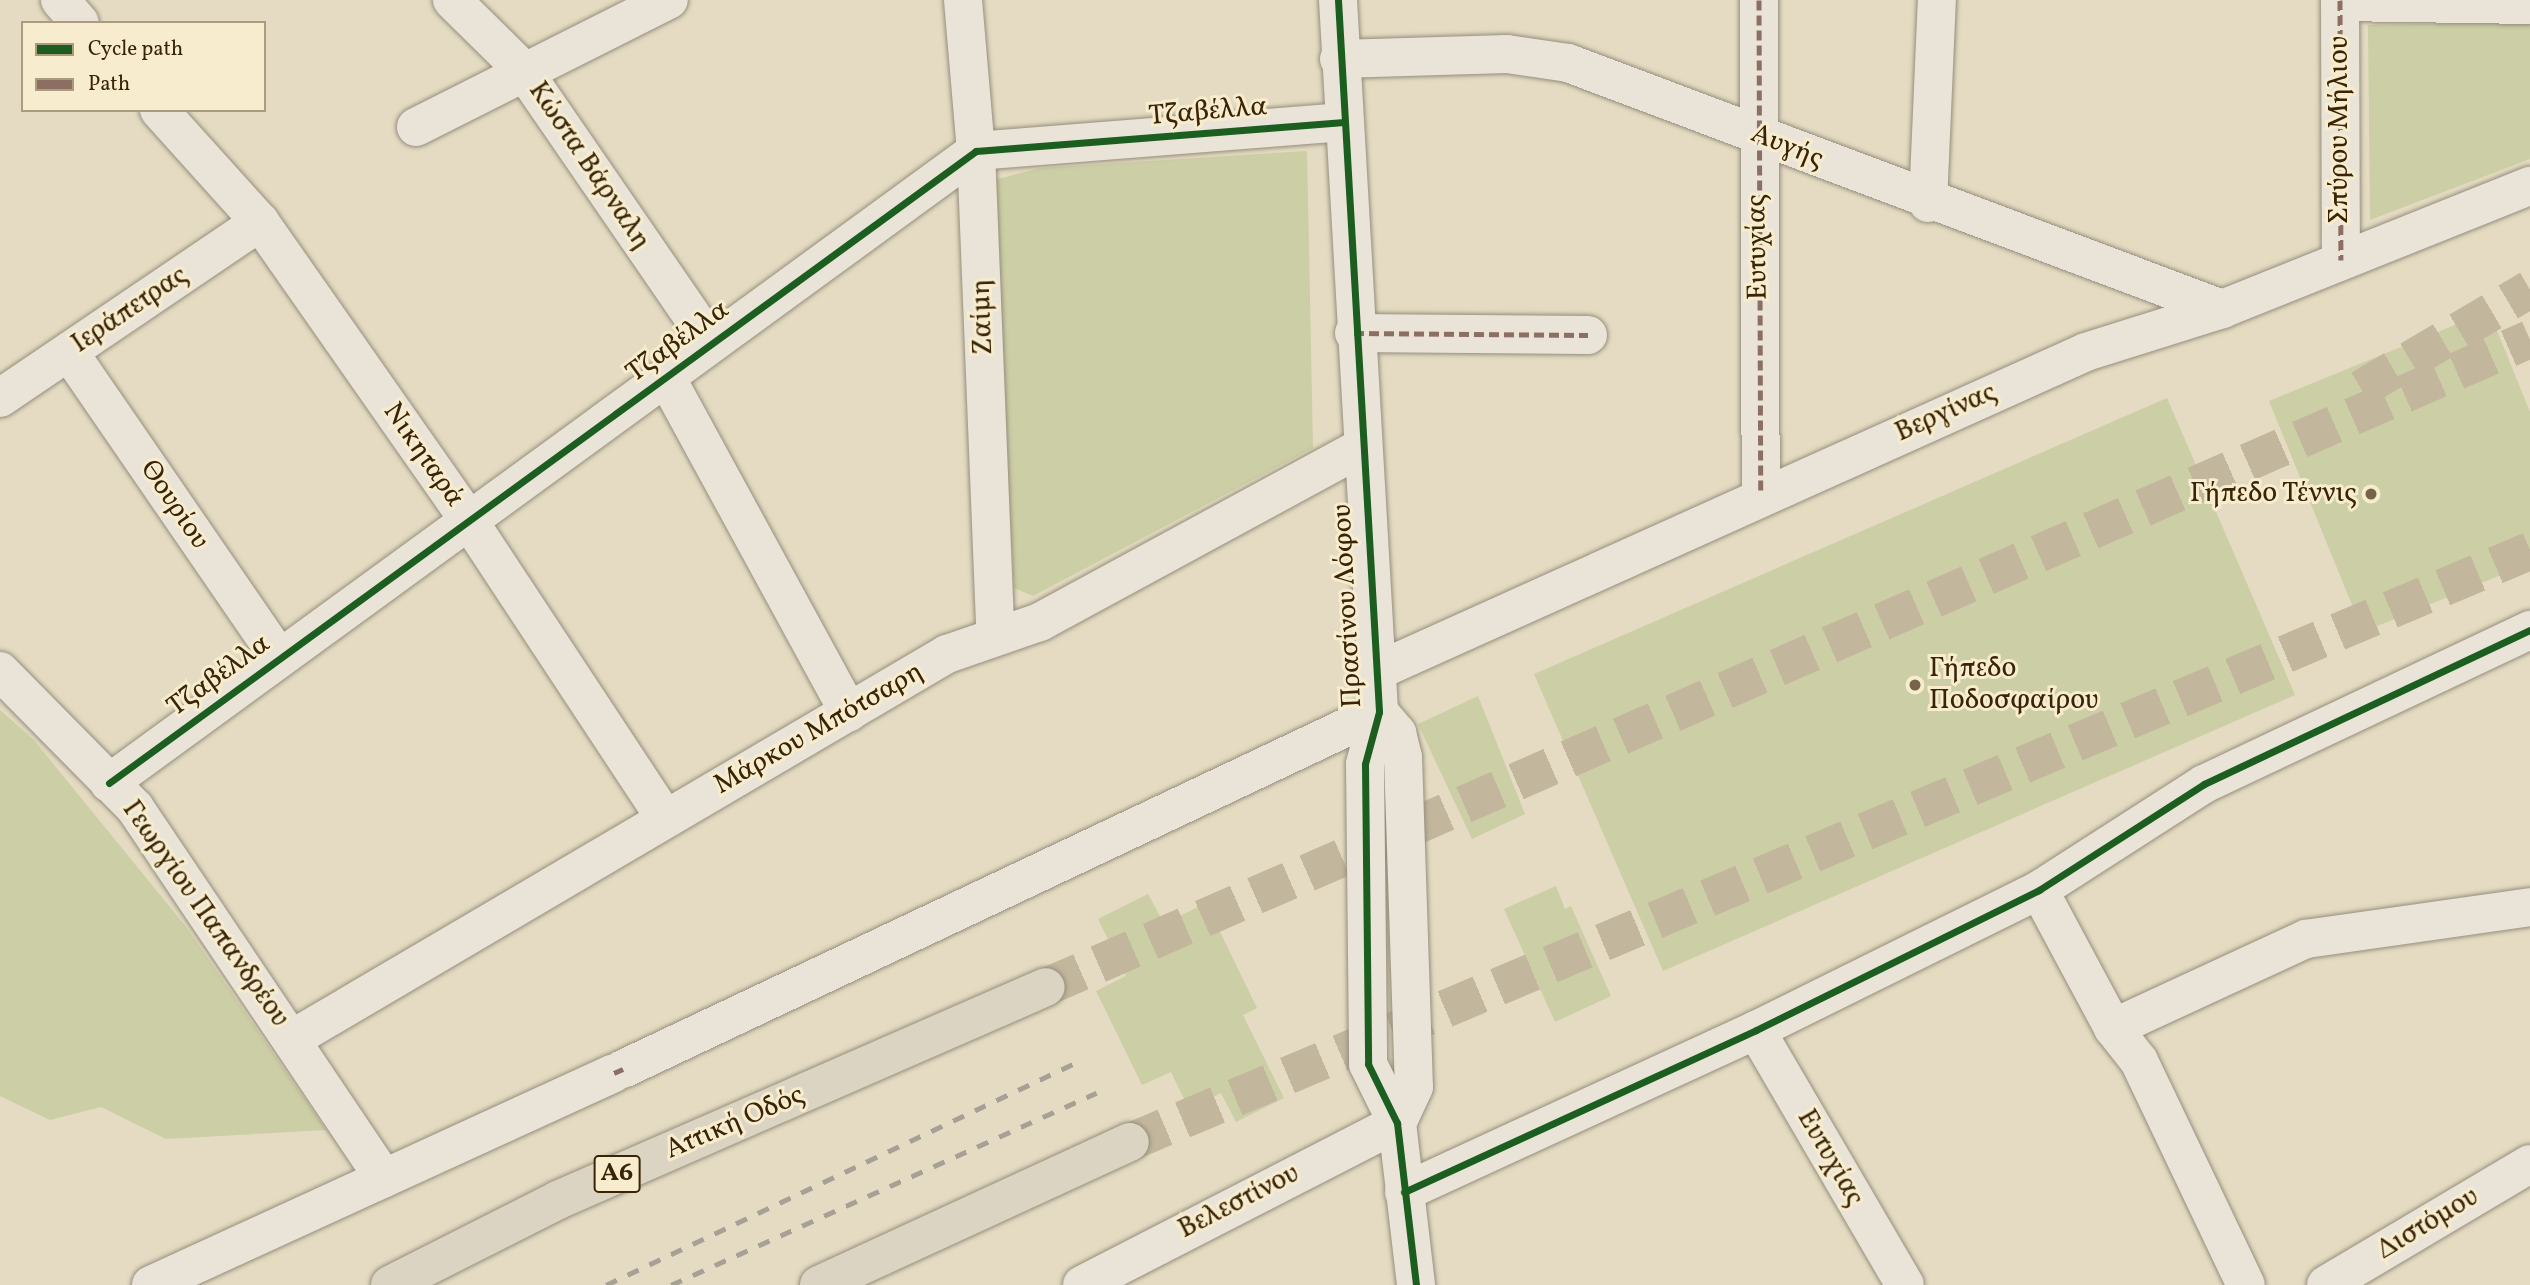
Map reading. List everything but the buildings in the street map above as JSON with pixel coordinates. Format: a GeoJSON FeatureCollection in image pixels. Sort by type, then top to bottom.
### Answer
{"type":"FeatureCollection","features":[{"type":"Feature","properties":{"kind":"highway","name":"Αττική Οδός"},"geometry":{"type":"LineString","coordinates":[[390,1285],[558,1200],[1046,987]]}},
{"type":"Feature","properties":{"kind":"highway"},"geometry":{"type":"LineString","coordinates":[[819,1285],[1130,1142]]}},
{"type":"Feature","properties":{"kind":"street"},"geometry":{"type":"LineString","coordinates":[[60,0],[78,21]]}},
{"type":"Feature","properties":{"kind":"street","name":"Κώστα Βάρναλη"},"geometry":{"type":"LineString","coordinates":[[452,0],[523,70],[711,344]]}},
{"type":"Feature","properties":{"kind":"street"},"geometry":{"type":"LineString","coordinates":[[416,127],[523,70],[669,0]]}},
{"type":"Feature","properties":{"kind":"street","name":"Ζαίμη"},"geometry":{"type":"LineString","coordinates":[[963,0],[976,151],[995,634]]}},
{"type":"Feature","properties":{"kind":"street","name":"Πρασίνου Λόφου"},"geometry":{"type":"LineString","coordinates":[[1338,0],[1341,122],[1375,672],[1379,712],[1397,733],[1403,757],[1414,1087],[1397,1123]]}},
{"type":"Feature","properties":{"kind":"street","name":"Ευτυχίας"},"geometry":{"type":"LineString","coordinates":[[1759,0],[1757,135],[1761,493]]}},
{"type":"Feature","properties":{"kind":"street"},"geometry":{"type":"LineString","coordinates":[[1928,203],[1937,0]]}},
{"type":"Feature","properties":{"kind":"street"},"geometry":{"type":"LineString","coordinates":[[2340,1],[2530,5]]}},
{"type":"Feature","properties":{"kind":"street","name":"Σπύρου Μήλιου"},"geometry":{"type":"LineString","coordinates":[[2340,1],[2341,260]]}},
{"type":"Feature","properties":{"kind":"street","name":"Αυγής"},"geometry":{"type":"LineString","coordinates":[[1339,59],[1507,54],[1548,59],[1757,135],[1928,203],[2222,309]]}},
{"type":"Feature","properties":{"kind":"street","name":"Νικηταρά"},"geometry":{"type":"LineString","coordinates":[[161,112],[260,222],[469,521],[664,817]]}},
{"type":"Feature","properties":{"kind":"street","name":"Τζαβέλλα"},"geometry":{"type":"LineString","coordinates":[[109,783],[976,151],[1341,122]]}},
{"type":"Feature","properties":{"kind":"street","name":"Βεργίνας"},"geometry":{"type":"LineString","coordinates":[[1375,672],[1761,493],[2086,352],[2222,309],[2530,186]]}},
{"type":"Feature","properties":{"kind":"street","name":"Ιεράπετρας"},"geometry":{"type":"LineString","coordinates":[[0,398],[260,222]]}},
{"type":"Feature","properties":{"kind":"street"},"geometry":{"type":"LineString","coordinates":[[1354,333],[1588,335]]}},
{"type":"Feature","properties":{"kind":"street","name":"Θουρίου"},"geometry":{"type":"LineString","coordinates":[[69,352],[279,658]]}},
{"type":"Feature","properties":{"kind":"street"},"geometry":{"type":"LineString","coordinates":[[666,377],[849,712]]}},
{"type":"Feature","properties":{"kind":"street","name":"Μάρκου Μπότσαρη"},"geometry":{"type":"LineString","coordinates":[[292,1039],[664,817],[849,712],[995,634],[1040,622],[1360,448]]}},
{"type":"Feature","properties":{"kind":"street"},"geometry":{"type":"LineString","coordinates":[[1404,1192],[1756,1031],[2039,890],[2204,784],[2530,630]]}},
{"type":"Feature","properties":{"kind":"street","name":"Γεωργίου Παπανδρέου"},"geometry":{"type":"LineString","coordinates":[[0,671],[135,808],[384,1178]]}},
{"type":"Feature","properties":{"kind":"street"},"geometry":{"type":"LineString","coordinates":[[151,1285],[618,1071],[1379,712]]}},
{"type":"Feature","properties":{"kind":"street"},"geometry":{"type":"LineString","coordinates":[[2039,890],[2113,1027],[2139,1061],[2246,1285]]}},
{"type":"Feature","properties":{"kind":"street"},"geometry":{"type":"LineString","coordinates":[[2113,1027],[2306,939],[2530,906]]}},
{"type":"Feature","properties":{"kind":"street","name":"Ευτυχίας"},"geometry":{"type":"LineString","coordinates":[[1756,1031],[1905,1285]]}},
{"type":"Feature","properties":{"kind":"street"},"geometry":{"type":"LineString","coordinates":[[1397,1123],[1416,1285]]}},
{"type":"Feature","properties":{"kind":"street","name":"Βελεστίνου"},"geometry":{"type":"LineString","coordinates":[[1082,1285],[1397,1123]]}},
{"type":"Feature","properties":{"kind":"street","name":"Διστόμου"},"geometry":{"type":"LineString","coordinates":[[2326,1285],[2530,1164]]}},
{"type":"Feature","properties":{"kind":"green space"},"geometry":{"type":"Polygon","coordinates":[[[2530,22],[2530,159],[2370,220],[2368,25],[2530,22]]]}},
{"type":"Feature","properties":{"kind":"green space"},"geometry":{"type":"Polygon","coordinates":[[[1307,151],[1313,448],[1033,596],[1014,588],[991,181],[1040,168],[1307,151]]]}},
{"type":"Feature","properties":{"kind":"green space"},"geometry":{"type":"Polygon","coordinates":[[[2489,311],[2530,412],[2530,563],[2363,632],[2269,401],[2489,311]]]}},
{"type":"Feature","properties":{"kind":"green space","name":"Γήπεδο Ποδοσφαίρου"},"geometry":{"type":"Polygon","coordinates":[[[2167,398],[2295,695],[1663,971],[1534,674],[2167,398]]]}},
{"type":"Feature","properties":{"kind":"green space"},"geometry":{"type":"Polygon","coordinates":[[[1478,696],[1525,814],[1472,839],[1418,724],[1478,696]]]}},
{"type":"Feature","properties":{"kind":"green space"},"geometry":{"type":"Polygon","coordinates":[[[0,710],[33,739],[187,928],[326,1130],[166,1139],[101,1107],[50,1120],[0,1096],[0,710]]]}},
{"type":"Feature","properties":{"kind":"green space"},"geometry":{"type":"Polygon","coordinates":[[[1556,886],[1565,909],[1571,906],[1611,996],[1555,1022],[1504,909],[1556,886]]]}},
{"type":"Feature","properties":{"kind":"green space"},"geometry":{"type":"Polygon","coordinates":[[[1148,894],[1164,924],[1206,903],[1257,1008],[1243,1015],[1284,1098],[1236,1122],[1221,1093],[1189,1109],[1171,1072],[1142,1085],[1096,991],[1126,976],[1098,919],[1148,894]]]}},
{"type":"Feature","properties":{"kind":"tunnel"},"geometry":{"type":"LineString","coordinates":[[2361,389],[2530,289]]}},
{"type":"Feature","properties":{"kind":"tunnel"},"geometry":{"type":"LineString","coordinates":[[1046,987],[2530,339]]}},
{"type":"Feature","properties":{"kind":"tunnel"},"geometry":{"type":"LineString","coordinates":[[1130,1142],[2530,551]]}},
{"type":"Feature","properties":{"kind":"railway"},"geometry":{"type":"LineString","coordinates":[[606,1285],[1075,1063]]}},
{"type":"Feature","properties":{"kind":"railway"},"geometry":{"type":"LineString","coordinates":[[671,1285],[1097,1093]]}},
{"type":"Feature","properties":{"kind":"marked path"},"geometry":{"type":"LineString","coordinates":[[1759,0],[1761,493]]}},
{"type":"Feature","properties":{"kind":"marked path"},"geometry":{"type":"LineString","coordinates":[[2340,0],[2341,260]]}},
{"type":"Feature","properties":{"kind":"marked path"},"geometry":{"type":"LineString","coordinates":[[1354,333],[1588,335]]}},
{"type":"Feature","properties":{"kind":"marked path"},"geometry":{"type":"LineString","coordinates":[[614,1073],[623,1069]]}},
{"type":"Feature","properties":{"kind":"cycle path"},"geometry":{"type":"LineString","coordinates":[[1338,0],[1379,712],[1365,764],[1368,1064],[1397,1123],[1416,1285]]}},
{"type":"Feature","properties":{"kind":"cycle path"},"geometry":{"type":"LineString","coordinates":[[109,783],[976,151],[1341,122]]}},
{"type":"Feature","properties":{"kind":"cycle path"},"geometry":{"type":"LineString","coordinates":[[1404,1192],[1756,1030],[2039,890],[2204,784],[2530,630]]}},
{"type":"Feature","properties":{"kind":"place","name":"Γήπεδο Τέννις"},"geometry":{"type":"Point","coordinates":[2371,494]}},
{"type":"Feature","properties":{"kind":"place","name":"Γήπεδο Ποδοσφαίρου"},"geometry":{"type":"Point","coordinates":[1915,685]}}]}
